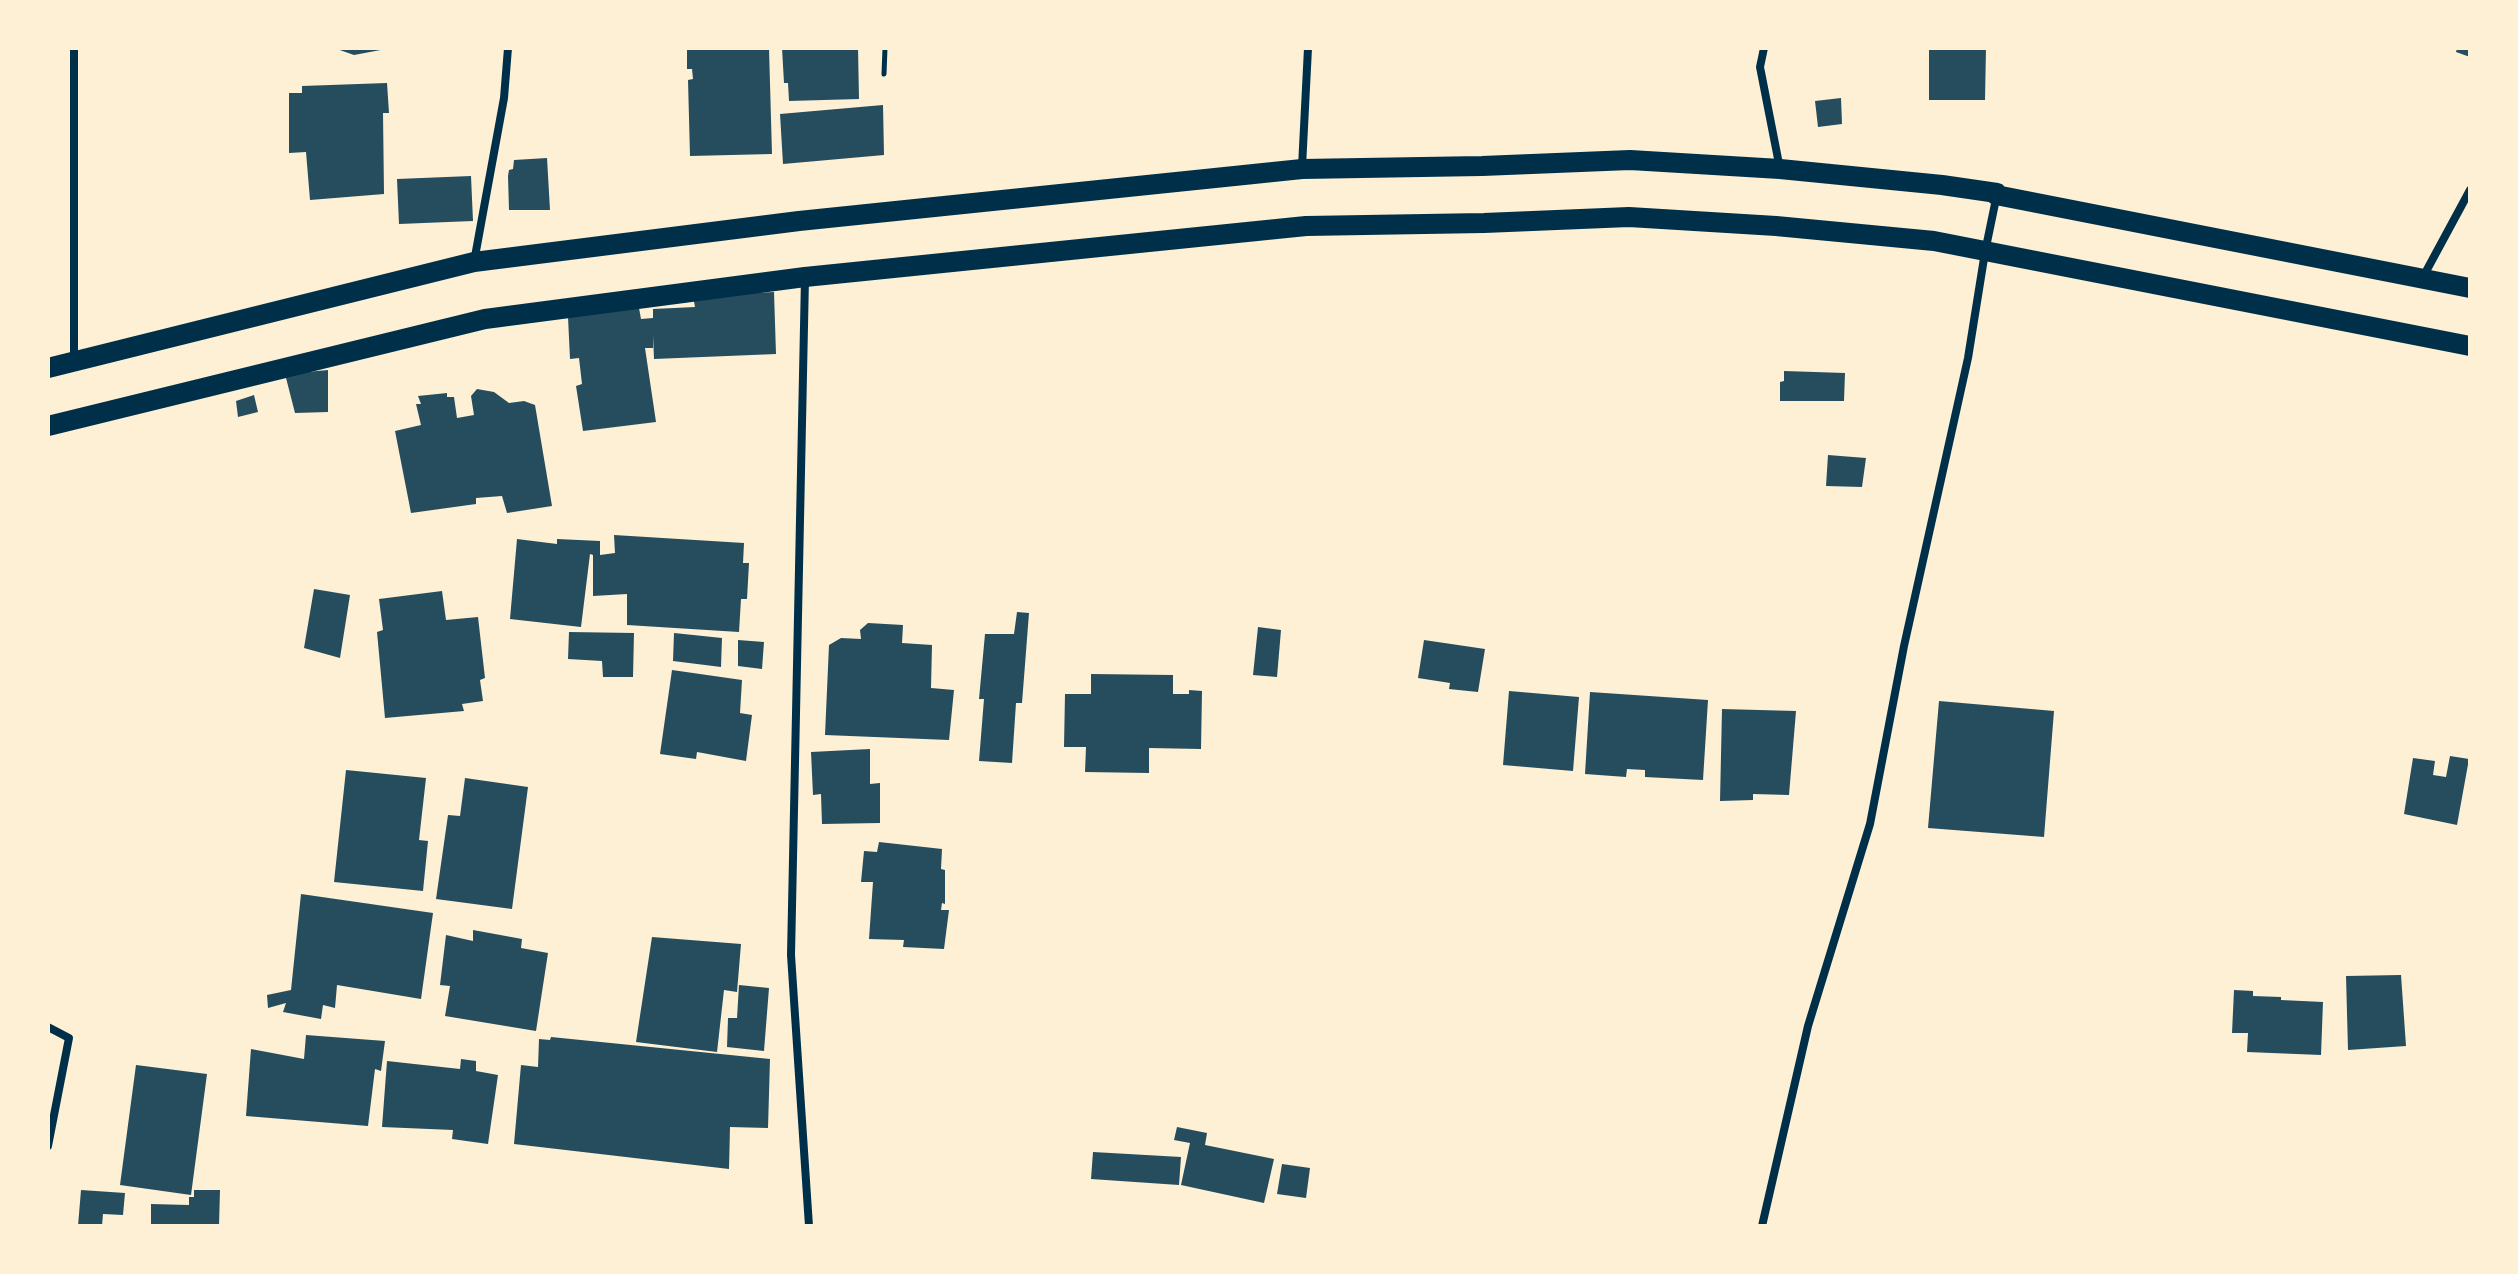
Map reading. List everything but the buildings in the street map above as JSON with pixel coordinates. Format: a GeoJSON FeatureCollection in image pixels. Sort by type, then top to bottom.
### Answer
{"type":"FeatureCollection","features":[{"type":"Feature","properties":{"kind":"main road"},"geometry":{"type":"LineString","coordinates":[[48,368],[474,262],[799,221],[1302,169],[1630,160],[1780,169],[1942,185],[1997,193],[2470,288]]}},
{"type":"Feature","properties":{"kind":"main road"},"geometry":{"type":"LineString","coordinates":[[48,426],[485,319],[805,277],[1306,226],[1629,217],[1776,226],[1934,241],[2470,346]]}},
{"type":"Feature","properties":{"kind":"street"},"geometry":{"type":"LineString","coordinates":[[74,48],[74,360]]}},
{"type":"Feature","properties":{"kind":"street"},"geometry":{"type":"LineString","coordinates":[[474,262],[504,98],[508,48]]}},
{"type":"Feature","properties":{"kind":"street"},"geometry":{"type":"LineString","coordinates":[[1302,169],[1308,48]]}},
{"type":"Feature","properties":{"kind":"street"},"geometry":{"type":"LineString","coordinates":[[1764,48],[1760,67],[1780,169]]}},
{"type":"Feature","properties":{"kind":"street"},"geometry":{"type":"LineString","coordinates":[[2423,278],[2470,190]]}},
{"type":"Feature","properties":{"kind":"street"},"geometry":{"type":"LineString","coordinates":[[1762,1226],[1808,1026],[1870,824],[1904,646],[1968,358],[1997,193]]}},
{"type":"Feature","properties":{"kind":"street"},"geometry":{"type":"LineString","coordinates":[[805,277],[791,955],[809,1226]]}},
{"type":"Feature","properties":{"kind":"street"},"geometry":{"type":"LineString","coordinates":[[48,1027],[69,1038],[48,1146]]}},
{"type":"Feature","properties":{"kind":"path"},"geometry":{"type":"LineString","coordinates":[[884,74],[885,48]]}}]}
